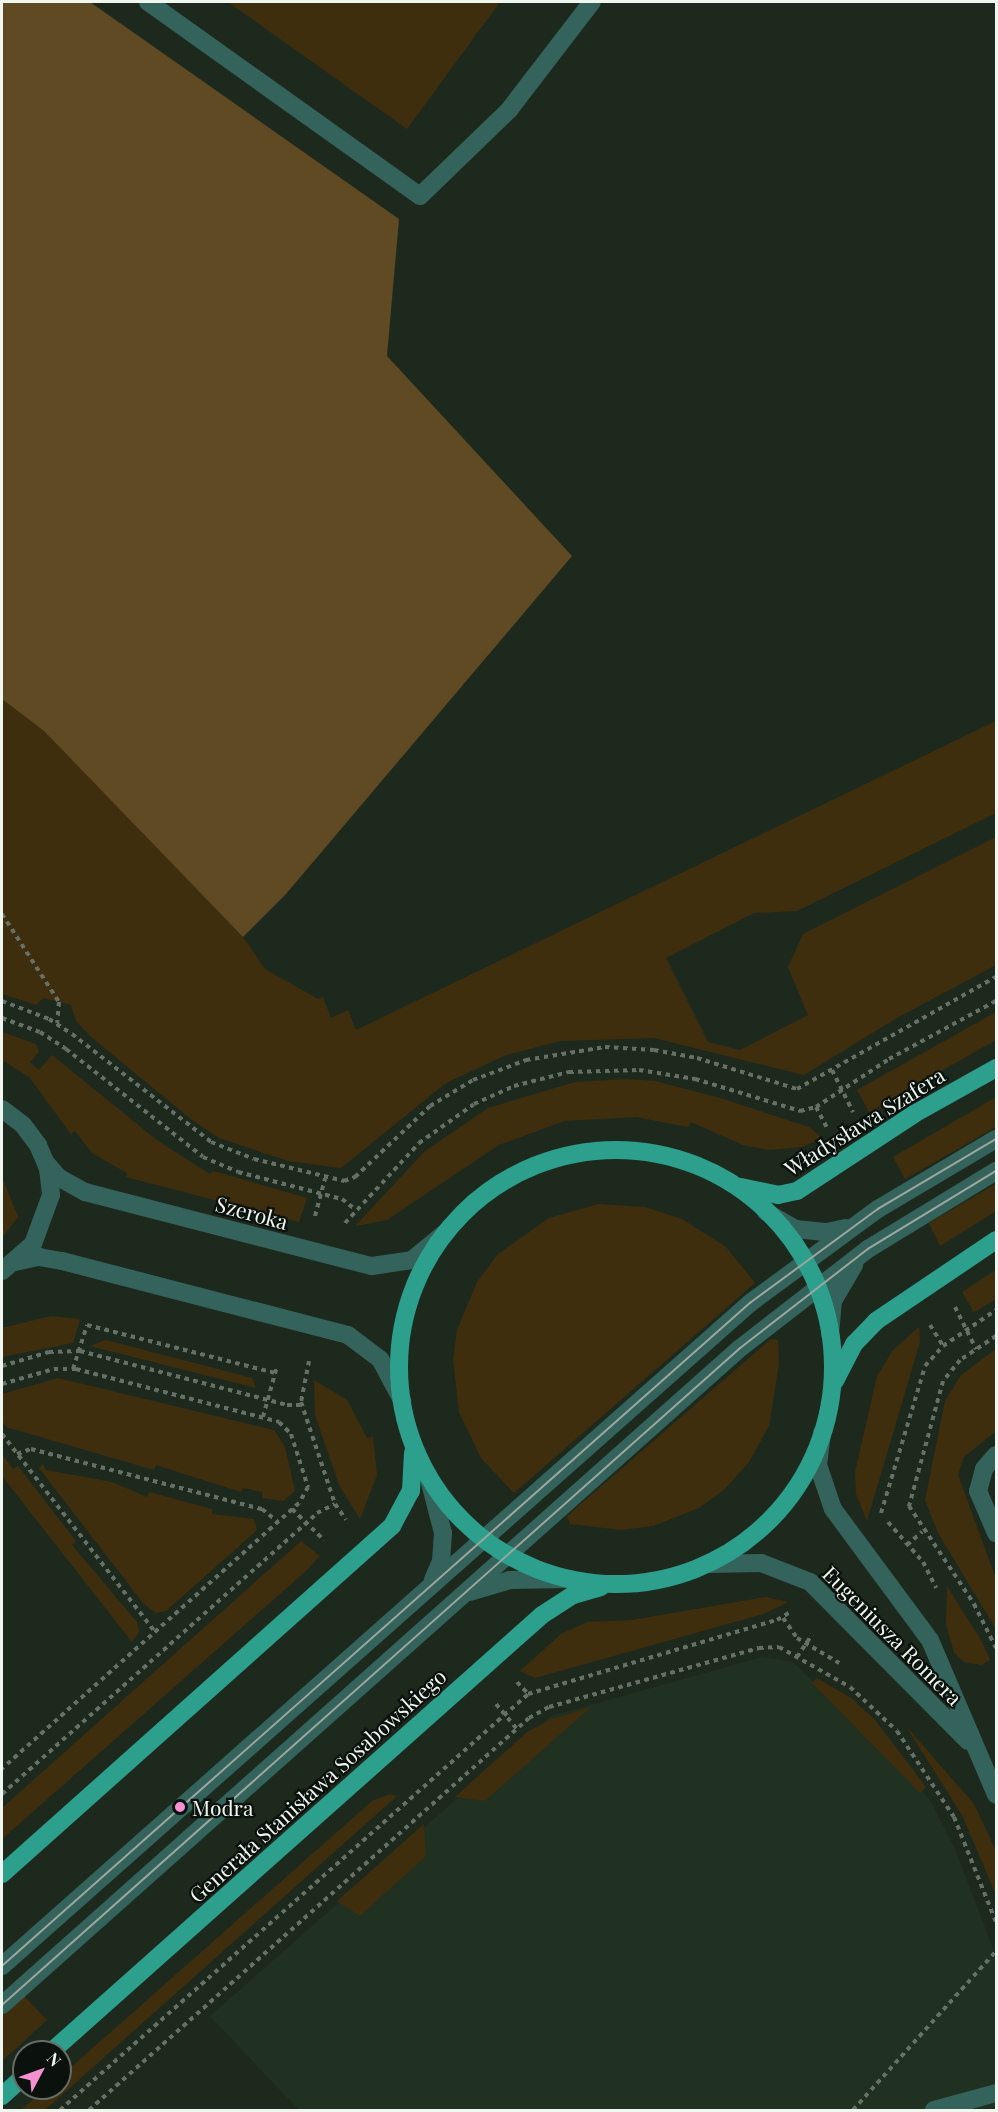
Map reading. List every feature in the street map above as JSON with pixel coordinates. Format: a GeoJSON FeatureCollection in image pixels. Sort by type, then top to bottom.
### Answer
{"type":"FeatureCollection","features":[{"type":"Feature","properties":{"kind":"main road","name":"Władysława Szafera"},"geometry":{"type":"LineString","coordinates":[[718,1177],[764,1193],[789,1194],[996,1068]]}},
{"type":"Feature","properties":{"kind":"main road"},"geometry":{"type":"LineString","coordinates":[[2,1874],[392,1526],[413,1485],[411,1439],[402,1400],[399,1360],[409,1301],[447,1231],[475,1202],[507,1180],[544,1163],[582,1153],[622,1150],[662,1155],[718,1177],[766,1212],[804,1261],[817,1287],[830,1334],[831,1394]]}},
{"type":"Feature","properties":{"kind":"main road"},"geometry":{"type":"LineString","coordinates":[[411,1439],[428,1475],[452,1508],[483,1538],[507,1555],[570,1579],[629,1584],[669,1578],[707,1564],[741,1544],[772,1518],[797,1487],[822,1433],[831,1394],[843,1362],[864,1331],[996,1240]]}},
{"type":"Feature","properties":{"kind":"main road","name":"Generała Stanisława Sosabowskiego"},"geometry":{"type":"LineString","coordinates":[[64,2040],[542,1615],[582,1591],[629,1584]]}},
{"type":"Feature","properties":{"kind":"street"},"geometry":{"type":"LineString","coordinates":[[148,2],[420,196],[509,110],[592,2]]}},
{"type":"Feature","properties":{"kind":"street"},"geometry":{"type":"LineString","coordinates":[[2,1109],[31,1134],[46,1163],[51,1195],[45,1221],[33,1244],[8,1267]]}},
{"type":"Feature","properties":{"kind":"street"},"geometry":{"type":"LineString","coordinates":[[2,1966],[707,1339],[804,1261],[859,1222],[996,1139]]}},
{"type":"Feature","properties":{"kind":"street","name":"Szeroka"},"geometry":{"type":"LineString","coordinates":[[46,1163],[58,1177],[85,1192],[372,1266],[412,1260],[447,1231]]}},
{"type":"Feature","properties":{"kind":"street"},"geometry":{"type":"LineString","coordinates":[[2,2005],[458,1598],[817,1287],[875,1245],[996,1171]]}},
{"type":"Feature","properties":{"kind":"street"},"geometry":{"type":"LineString","coordinates":[[766,1212],[809,1231],[834,1231],[859,1222]]}},
{"type":"Feature","properties":{"kind":"street"},"geometry":{"type":"LineString","coordinates":[[830,1334],[833,1301],[841,1283],[875,1245]]}},
{"type":"Feature","properties":{"kind":"street"},"geometry":{"type":"LineString","coordinates":[[8,1267],[39,1257],[62,1261],[348,1335],[380,1359],[402,1400]]}},
{"type":"Feature","properties":{"kind":"street","name":"Eugeniusza Romera"},"geometry":{"type":"LineString","coordinates":[[822,1433],[818,1465],[833,1509],[917,1618],[942,1665],[971,1744],[996,1794]]}},
{"type":"Feature","properties":{"kind":"street"},"geometry":{"type":"LineString","coordinates":[[996,1455],[984,1469],[978,1491],[996,1533]]}},
{"type":"Feature","properties":{"kind":"street"},"geometry":{"type":"LineString","coordinates":[[426,1589],[439,1567],[443,1542],[441,1514],[428,1475]]}},
{"type":"Feature","properties":{"kind":"street","name":"Eugeniusza Romera"},"geometry":{"type":"LineString","coordinates":[[707,1564],[761,1563],[810,1582],[971,1744]]}},
{"type":"Feature","properties":{"kind":"street"},"geometry":{"type":"LineString","coordinates":[[458,1598],[504,1581],[570,1579]]}},
{"type":"Feature","properties":{"kind":"street"},"geometry":{"type":"LineString","coordinates":[[934,2110],[996,2093]]}},
{"type":"Feature","properties":{"kind":"path"},"geometry":{"type":"LineString","coordinates":[[2,914],[59,1002],[57,1023]]}},
{"type":"Feature","properties":{"kind":"path"},"geometry":{"type":"LineString","coordinates":[[2,1001],[57,1023],[211,1143],[325,1178],[352,1179],[430,1106],[484,1075],[540,1056],[605,1047],[654,1050],[697,1058],[793,1089],[806,1087],[996,977]]}},
{"type":"Feature","properties":{"kind":"path"},"geometry":{"type":"LineString","coordinates":[[343,1231],[355,1209],[444,1124],[492,1096],[550,1076],[603,1070],[652,1071],[695,1080],[792,1110],[816,1107],[841,1090],[996,1001]]}},
{"type":"Feature","properties":{"kind":"path"},"geometry":{"type":"LineString","coordinates":[[2,1018],[40,1032],[66,1049],[203,1157],[238,1172],[345,1200],[355,1209]]}},
{"type":"Feature","properties":{"kind":"path"},"geometry":{"type":"LineString","coordinates":[[832,1070],[857,1120]]}},
{"type":"Feature","properties":{"kind":"path"},"geometry":{"type":"LineString","coordinates":[[816,1107],[831,1137]]}},
{"type":"Feature","properties":{"kind":"path"},"geometry":{"type":"LineString","coordinates":[[313,1226],[325,1178]]}},
{"type":"Feature","properties":{"kind":"path"},"geometry":{"type":"LineString","coordinates":[[951,1299],[976,1349]]}},
{"type":"Feature","properties":{"kind":"path"},"geometry":{"type":"LineString","coordinates":[[878,1520],[923,1371],[943,1346],[996,1310]]}},
{"type":"Feature","properties":{"kind":"path"},"geometry":{"type":"LineString","coordinates":[[925,1316],[943,1346]]}},
{"type":"Feature","properties":{"kind":"path"},"geometry":{"type":"LineString","coordinates":[[73,1369],[87,1325],[275,1373]]}},
{"type":"Feature","properties":{"kind":"path"},"geometry":{"type":"LineString","coordinates":[[2,1366],[49,1352],[79,1352],[267,1400],[302,1405]]}},
{"type":"Feature","properties":{"kind":"path"},"geometry":{"type":"LineString","coordinates":[[263,1417],[277,1366]]}},
{"type":"Feature","properties":{"kind":"path"},"geometry":{"type":"LineString","coordinates":[[2,1384],[54,1370],[73,1369],[263,1417],[288,1428],[306,1481],[304,1497],[292,1509],[2,1769]]}},
{"type":"Feature","properties":{"kind":"path"},"geometry":{"type":"LineString","coordinates":[[305,1373],[302,1405],[335,1504],[354,1526]]}},
{"type":"Feature","properties":{"kind":"path"},"geometry":{"type":"LineString","coordinates":[[2,1434],[155,1632]]}},
{"type":"Feature","properties":{"kind":"path"},"geometry":{"type":"LineString","coordinates":[[17,1454],[31,1449],[262,1509],[278,1522]]}},
{"type":"Feature","properties":{"kind":"path"},"geometry":{"type":"LineString","coordinates":[[2,1794],[306,1523],[335,1504]]}},
{"type":"Feature","properties":{"kind":"path"},"geometry":{"type":"LineString","coordinates":[[292,1509],[331,1547]]}},
{"type":"Feature","properties":{"kind":"path"},"geometry":{"type":"LineString","coordinates":[[60,2110],[505,1714],[548,1685],[777,1620],[801,1602]]}},
{"type":"Feature","properties":{"kind":"path"},"geometry":{"type":"LineString","coordinates":[[797,1657],[819,1628]]}},
{"type":"Feature","properties":{"kind":"path"},"geometry":{"type":"LineString","coordinates":[[89,2110],[517,1729],[549,1707],[759,1648],[779,1647],[866,1698],[914,1753],[963,1835],[996,1922]]}},
{"type":"Feature","properties":{"kind":"path"},"geometry":{"type":"LineString","coordinates":[[488,1697],[517,1729]]}},
{"type":"Feature","properties":{"kind":"path"},"geometry":{"type":"LineString","coordinates":[[853,2110],[996,1951]]}},
{"type":"Feature","properties":{"kind":"shaded area"},"geometry":{"type":"Polygon","coordinates":[[[2,2],[90,2],[399,219],[387,356],[572,556],[286,894],[243,937],[44,731],[2,699],[2,2]]]}},
{"type":"Feature","properties":{"kind":"shaded area"},"geometry":{"type":"Polygon","coordinates":[[[228,2],[500,2],[407,129],[228,2]]]}},
{"type":"Feature","properties":{"kind":"shaded area"},"geometry":{"type":"Polygon","coordinates":[[[2,699],[44,731],[243,937],[265,969],[318,999],[323,997],[331,1018],[348,1010],[356,1030],[996,721],[996,813],[797,911],[754,913],[666,958],[708,1042],[740,1050],[808,1015],[788,967],[803,934],[996,837],[996,965],[895,1019],[804,1075],[654,1038],[560,1041],[506,1055],[446,1083],[341,1168],[288,1161],[219,1138],[192,1120],[90,1036],[76,1021],[71,1005],[43,998],[36,1005],[2,994],[2,699]]]}},
{"type":"Feature","properties":{"kind":"shaded area"},"geometry":{"type":"Polygon","coordinates":[[[996,1012],[996,1040],[869,1112],[857,1090],[996,1012]]]}},
{"type":"Feature","properties":{"kind":"shaded area"},"geometry":{"type":"Polygon","coordinates":[[[2,1032],[36,1044],[39,1052],[30,1062],[39,1070],[52,1055],[158,1141],[210,1174],[213,1171],[307,1198],[299,1222],[126,1177],[127,1173],[92,1153],[75,1131],[71,1134],[29,1077],[2,1060],[2,1032]]]}},
{"type":"Feature","properties":{"kind":"shaded area"},"geometry":{"type":"Polygon","coordinates":[[[627,1079],[655,1081],[720,1098],[809,1127],[822,1138],[802,1147],[769,1150],[743,1145],[691,1122],[688,1127],[636,1117],[564,1121],[499,1145],[387,1220],[355,1226],[425,1151],[488,1108],[575,1082],[627,1079]]]}},
{"type":"Feature","properties":{"kind":"shaded area"},"geometry":{"type":"Polygon","coordinates":[[[996,1097],[996,1127],[905,1179],[893,1157],[996,1097]]]}},
{"type":"Feature","properties":{"kind":"shaded area"},"geometry":{"type":"Polygon","coordinates":[[[2,1177],[18,1217],[2,1238],[2,1177]]]}},
{"type":"Feature","properties":{"kind":"shaded area"},"geometry":{"type":"Polygon","coordinates":[[[996,1184],[996,1211],[940,1246],[929,1223],[996,1184]]]}},
{"type":"Feature","properties":{"kind":"shaded area"},"geometry":{"type":"Polygon","coordinates":[[[599,1204],[645,1207],[682,1219],[726,1247],[755,1283],[514,1493],[481,1458],[459,1412],[453,1360],[457,1330],[477,1282],[498,1254],[549,1218],[599,1204]]]}},
{"type":"Feature","properties":{"kind":"shaded area"},"geometry":{"type":"Polygon","coordinates":[[[996,1270],[996,1299],[974,1312],[962,1292],[996,1270]]]}},
{"type":"Feature","properties":{"kind":"shaded area"},"geometry":{"type":"Polygon","coordinates":[[[51,1316],[80,1319],[73,1343],[2,1357],[2,1328],[51,1316]]]}},
{"type":"Feature","properties":{"kind":"shaded area"},"geometry":{"type":"Polygon","coordinates":[[[919,1327],[920,1342],[867,1521],[856,1494],[855,1472],[877,1376],[893,1350],[919,1327]]]}},
{"type":"Feature","properties":{"kind":"shaded area"},"geometry":{"type":"Polygon","coordinates":[[[771,1339],[778,1340],[779,1364],[769,1426],[749,1462],[725,1489],[699,1508],[653,1526],[621,1530],[570,1524],[567,1516],[771,1339]]]}},
{"type":"Feature","properties":{"kind":"shaded area"},"geometry":{"type":"Polygon","coordinates":[[[106,1340],[252,1378],[256,1388],[90,1346],[106,1340]]]}},
{"type":"Feature","properties":{"kind":"shaded area"},"geometry":{"type":"Polygon","coordinates":[[[996,1349],[996,1431],[964,1457],[958,1475],[996,1579],[996,1629],[938,1533],[925,1500],[945,1401],[961,1375],[996,1349]]]}},
{"type":"Feature","properties":{"kind":"shaded area"},"geometry":{"type":"Polygon","coordinates":[[[58,1378],[274,1430],[285,1447],[295,1491],[283,1501],[262,1498],[263,1492],[243,1488],[241,1492],[156,1465],[154,1470],[6,1427],[2,1421],[2,1394],[58,1378]]]}},
{"type":"Feature","properties":{"kind":"shaded area"},"geometry":{"type":"Polygon","coordinates":[[[314,1380],[347,1400],[367,1438],[373,1437],[377,1475],[360,1519],[339,1485],[315,1415],[314,1380]]]}},
{"type":"Feature","properties":{"kind":"shaded area"},"geometry":{"type":"Polygon","coordinates":[[[2,1454],[13,1469],[18,1466],[76,1541],[72,1545],[137,1622],[139,1632],[132,1642],[2,1476],[2,1454]]]}},
{"type":"Feature","properties":{"kind":"shaded area"},"geometry":{"type":"Polygon","coordinates":[[[43,1464],[46,1470],[112,1482],[147,1497],[149,1492],[212,1509],[212,1514],[254,1519],[257,1530],[166,1611],[156,1613],[143,1603],[39,1468],[43,1464]]]}},
{"type":"Feature","properties":{"kind":"shaded area"},"geometry":{"type":"Polygon","coordinates":[[[301,1541],[320,1556],[307,1570],[2,1839],[2,1808],[301,1541]]]}},
{"type":"Feature","properties":{"kind":"shaded area"},"geometry":{"type":"Polygon","coordinates":[[[947,1586],[982,1642],[990,1660],[982,1665],[964,1662],[954,1652],[946,1625],[947,1586]]]}},
{"type":"Feature","properties":{"kind":"shaded area"},"geometry":{"type":"Polygon","coordinates":[[[766,1597],[788,1602],[763,1614],[535,1678],[520,1671],[561,1634],[587,1622],[632,1620],[766,1597]]]}},
{"type":"Feature","properties":{"kind":"shaded area"},"geometry":{"type":"Polygon","coordinates":[[[762,1657],[793,1662],[892,1759],[930,1800],[955,1849],[996,1956],[996,2110],[299,2110],[210,2016],[551,1716],[762,1657]]]}},
{"type":"Feature","properties":{"kind":"shaded area"},"geometry":{"type":"Polygon","coordinates":[[[817,1678],[851,1698],[875,1720],[926,1787],[920,1793],[812,1683],[817,1678]]]}},
{"type":"Feature","properties":{"kind":"shaded area"},"geometry":{"type":"Polygon","coordinates":[[[591,1707],[485,1801],[455,1797],[527,1732],[552,1719],[591,1707]]]}},
{"type":"Feature","properties":{"kind":"shaded area"},"geometry":{"type":"Polygon","coordinates":[[[905,1725],[974,1804],[996,1851],[996,1895],[962,1815],[905,1725]]]}},
{"type":"Feature","properties":{"kind":"shaded area"},"geometry":{"type":"Polygon","coordinates":[[[390,1794],[397,1796],[72,2086],[72,2066],[372,1801],[390,1794]]]}},
{"type":"Feature","properties":{"kind":"shaded area"},"geometry":{"type":"Polygon","coordinates":[[[424,1824],[426,1856],[360,1916],[337,1901],[424,1824]]]}},
{"type":"Feature","properties":{"kind":"shaded area"},"geometry":{"type":"Polygon","coordinates":[[[24,1996],[47,2020],[25,2040],[12,2040],[12,2052],[2,2061],[2,2016],[24,1996]]]}},
{"type":"Feature","properties":{"kind":"shaded area"},"geometry":{"type":"Polygon","coordinates":[[[33,2100],[56,2100],[45,2110],[21,2110],[33,2100]]]}},
{"type":"Feature","properties":{"kind":"tram line"},"geometry":{"type":"LineString","coordinates":[[2,1966],[750,1303],[878,1209],[996,1139]]}},
{"type":"Feature","properties":{"kind":"tram line"},"geometry":{"type":"LineString","coordinates":[[2,2005],[739,1349],[868,1249],[996,1171]]}},
{"type":"Feature","properties":{"kind":"place","name":"Modra"},"geometry":{"type":"Point","coordinates":[180,1807]}}]}
